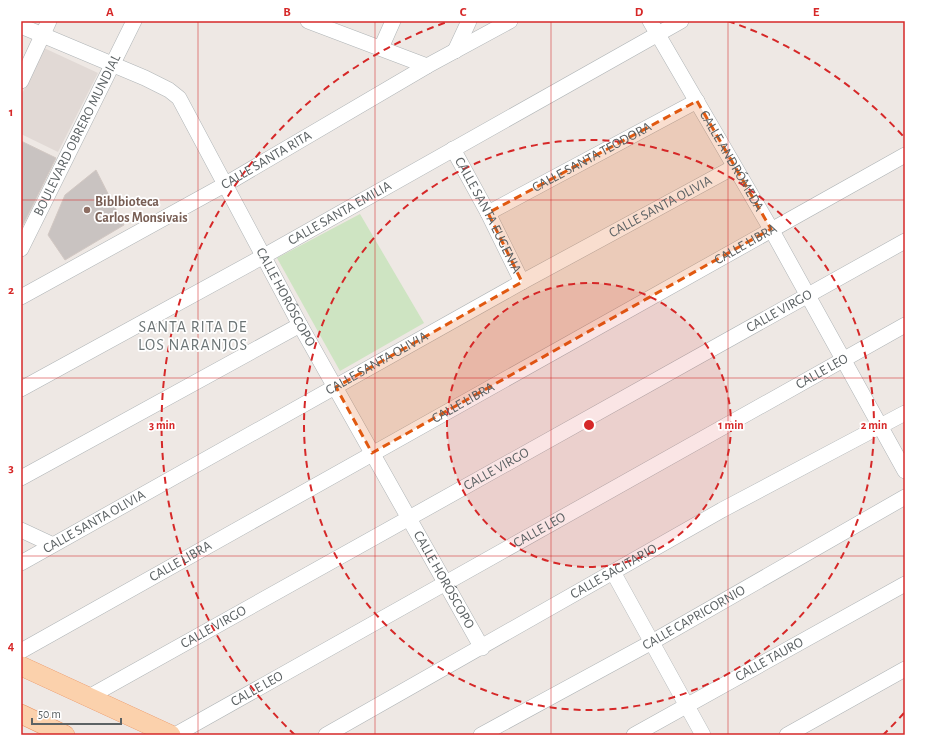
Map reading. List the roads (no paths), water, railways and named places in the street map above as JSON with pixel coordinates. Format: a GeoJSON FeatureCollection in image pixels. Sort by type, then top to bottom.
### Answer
{"type":"FeatureCollection","features":[{"type":"Feature","properties":{"kind":"main road"},"geometry":{"type":"LineString","coordinates":[[21,666],[87,698],[171,735]]}},
{"type":"Feature","properties":{"kind":"main road"},"geometry":{"type":"LineString","coordinates":[[21,714],[66,735]]}},
{"type":"Feature","properties":{"kind":"street"},"geometry":{"type":"LineString","coordinates":[[21,81],[49,21]]}},
{"type":"Feature","properties":{"kind":"street","name":"BOULEVARD OBRERO MUNDIAL"},"geometry":{"type":"LineString","coordinates":[[21,249],[134,21]]}},
{"type":"Feature","properties":{"kind":"street"},"geometry":{"type":"LineString","coordinates":[[309,21],[427,66]]}},
{"type":"Feature","properties":{"kind":"street"},"geometry":{"type":"LineString","coordinates":[[380,48],[393,21]]}},
{"type":"Feature","properties":{"kind":"street"},"geometry":{"type":"LineString","coordinates":[[455,51],[469,21]]}},
{"type":"Feature","properties":{"kind":"street","name":"CALLE SANTA RITA"},"geometry":{"type":"LineString","coordinates":[[21,297],[226,184],[427,66],[510,21]]}},
{"type":"Feature","properties":{"kind":"street","name":"CALLE ANDRÓMEDA"},"geometry":{"type":"LineString","coordinates":[[650,21],[771,229],[842,360],[905,471]]}},
{"type":"Feature","properties":{"kind":"street","name":"CALLE SANTA EMILIA"},"geometry":{"type":"LineString","coordinates":[[21,389],[264,256],[681,21]]}},
{"type":"Feature","properties":{"kind":"street","name":"CALLE HORÓSCOPO"},"geometry":{"type":"LineString","coordinates":[[21,26],[145,78],[169,90],[179,98],[300,325],[482,648]]}},
{"type":"Feature","properties":{"kind":"street","name":"CALLE SANTA TEODORA"},"geometry":{"type":"LineString","coordinates":[[488,212],[697,100]]}},
{"type":"Feature","properties":{"kind":"street","name":"CALLE SANTA EUGENIA"},"geometry":{"type":"LineString","coordinates":[[453,149],[488,212],[522,282]]}},
{"type":"Feature","properties":{"kind":"street","name":"CALLE LIBRA"},"geometry":{"type":"LineString","coordinates":[[21,651],[905,155]]}},
{"type":"Feature","properties":{"kind":"street","name":"CALLE SANTA OLIVIA"},"geometry":{"type":"LineString","coordinates":[[21,562],[336,388],[522,282],[734,167]]}},
{"type":"Feature","properties":{"kind":"street","name":"CALLE VIRGO"},"geometry":{"type":"LineString","coordinates":[[87,698],[408,517],[905,241]]}},
{"type":"Feature","properties":{"kind":"street"},"geometry":{"type":"LineString","coordinates":[[21,478],[300,325]]}},
{"type":"Feature","properties":{"kind":"street","name":"CALLE LEO"},"geometry":{"type":"LineString","coordinates":[[175,735],[905,325]]}},
{"type":"Feature","properties":{"kind":"street","name":"CALLE SAGITARIO"},"geometry":{"type":"LineString","coordinates":[[326,735],[482,648],[722,510],[905,413]]}},
{"type":"Feature","properties":{"kind":"street","name":"CALLE CAPRICORNIO"},"geometry":{"type":"LineString","coordinates":[[481,735],[652,642],[905,497]]}},
{"type":"Feature","properties":{"kind":"street"},"geometry":{"type":"LineString","coordinates":[[21,530],[52,544]]}},
{"type":"Feature","properties":{"kind":"street"},"geometry":{"type":"LineString","coordinates":[[612,572],[703,735]]}},
{"type":"Feature","properties":{"kind":"street","name":"CALLE TAURO"},"geometry":{"type":"LineString","coordinates":[[634,735],[905,584]]}},
{"type":"Feature","properties":{"kind":"street"},"geometry":{"type":"LineString","coordinates":[[787,735],[905,669]]}},
{"type":"Feature","properties":{"kind":"place","name":"Biblbioteca Carlos Monsivais"},"geometry":{"type":"Point","coordinates":[87,210]}},
{"type":"Feature","properties":{"kind":"district","name":"SANTA RITA DE LOS NARANJOS"},"geometry":{"type":"Point","coordinates":[193,336]}}]}
